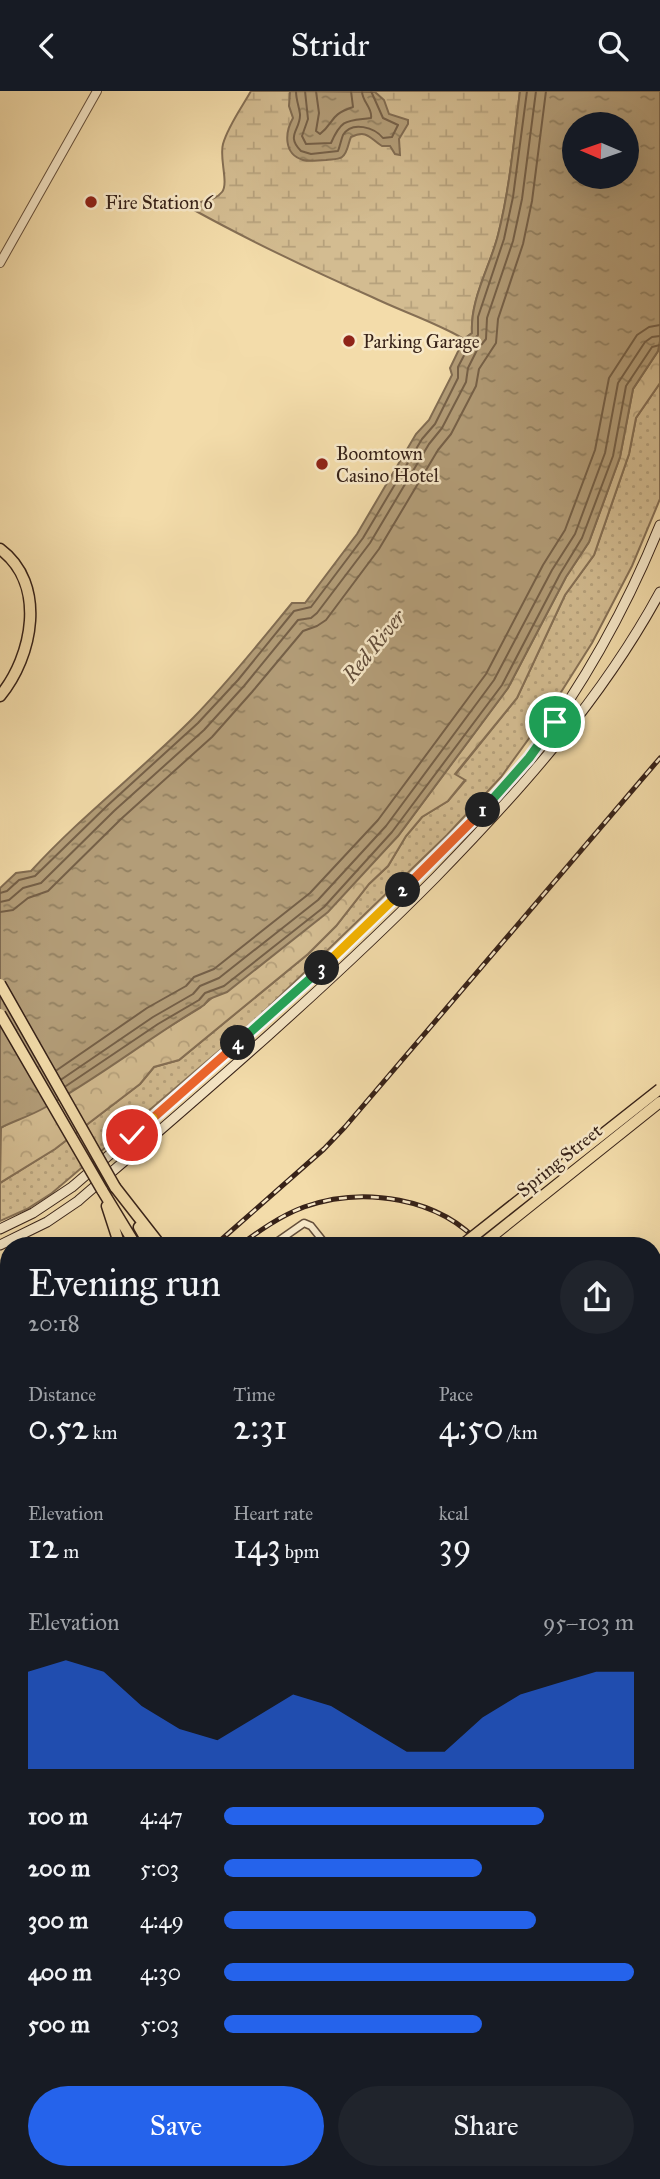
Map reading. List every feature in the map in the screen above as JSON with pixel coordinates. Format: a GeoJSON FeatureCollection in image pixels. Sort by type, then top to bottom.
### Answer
{"type":"FeatureCollection","features":[{"type":"Feature","properties":{"kind":"highway"},"geometry":{"type":"LineString","coordinates":[[0,549],[19,568],[31,605],[30,625],[23,650],[15,671],[0,696]]}},
{"type":"Feature","properties":{"kind":"highway"},"geometry":{"type":"LineString","coordinates":[[0,984],[145,1237]]}},
{"type":"Feature","properties":{"kind":"highway"},"geometry":{"type":"LineString","coordinates":[[0,1014],[131,1237]]}},
{"type":"Feature","properties":{"kind":"highway"},"geometry":{"type":"LineString","coordinates":[[471,1237],[660,1089]]}},
{"type":"Feature","properties":{"kind":"highway"},"geometry":{"type":"LineString","coordinates":[[115,1187],[154,1237]]}},
{"type":"Feature","properties":{"kind":"highway"},"geometry":{"type":"LineString","coordinates":[[102,1190],[117,1237]]}},
{"type":"Feature","properties":{"kind":"main road"},"geometry":{"type":"LineString","coordinates":[[0,1229],[33,1213],[72,1187],[298,991],[472,823],[529,758],[586,675],[619,615],[660,525]]}},
{"type":"Feature","properties":{"kind":"main road"},"geometry":{"type":"LineString","coordinates":[[17,1237],[79,1201],[277,1029],[370,943],[487,825],[544,760],[602,683],[660,591]]}},
{"type":"Feature","properties":{"kind":"main road","name":"Spring Street"},"geometry":{"type":"LineString","coordinates":[[491,1237],[660,1102]]}},
{"type":"Feature","properties":{"kind":"street"},"geometry":{"type":"LineString","coordinates":[[0,263],[97,91]]}},
{"type":"Feature","properties":{"kind":"street"},"geometry":{"type":"LineString","coordinates":[[284,1237],[304,1223],[311,1226],[320,1237]]}},
{"type":"Feature","properties":{"kind":"green space"},"geometry":{"type":"Polygon","coordinates":[[[251,91],[520,91],[502,217],[495,247],[477,295],[472,333],[464,339],[304,266],[194,210],[193,205],[216,197],[224,188],[223,144],[251,91]]]}},
{"type":"Feature","properties":{"kind":"green space"},"geometry":{"type":"Polygon","coordinates":[[[660,341],[660,383],[636,418],[629,454],[594,555],[565,595],[517,698],[455,774],[465,780],[448,801],[422,817],[406,836],[388,866],[308,954],[179,1060],[154,1067],[140,1084],[55,1149],[0,1183],[1,1128],[200,1008],[367,867],[398,836],[508,688],[566,577],[589,542],[620,457],[633,389],[658,351],[660,341]]]}},
{"type":"Feature","properties":{"kind":"green space"},"geometry":{"type":"Polygon","coordinates":[[[660,383],[660,499],[632,566],[592,643],[551,708],[501,777],[447,835],[253,1022],[52,1193],[27,1209],[0,1221],[0,1183],[55,1149],[140,1084],[154,1067],[179,1060],[308,954],[388,866],[406,836],[422,817],[448,801],[465,781],[455,775],[517,698],[565,595],[594,555],[629,454],[636,418],[660,383]]]}},
{"type":"Feature","properties":{"kind":"water"},"geometry":{"type":"Polygon","coordinates":[[[290,91],[375,92],[384,100],[389,114],[408,120],[399,139],[400,155],[395,154],[390,146],[382,146],[361,134],[351,137],[346,153],[340,158],[308,161],[296,157],[289,148],[287,136],[293,118],[289,106],[290,91]]]}},
{"type":"Feature","properties":{"kind":"water","name":"Red River"},"geometry":{"type":"Polygon","coordinates":[[[520,91],[660,91],[660,341],[658,351],[633,389],[620,457],[589,542],[566,577],[508,688],[398,836],[328,912],[227,992],[209,999],[204,1005],[65,1096],[0,1128],[0,888],[16,873],[31,871],[194,717],[292,603],[305,603],[357,534],[416,434],[429,420],[452,375],[450,368],[464,339],[472,333],[477,295],[495,247],[509,181],[520,91]]]}},
{"type":"Feature","properties":{"kind":"railway"},"geometry":{"type":"LineString","coordinates":[[224,1237],[324,1149],[345,1127],[660,758]]}},
{"type":"Feature","properties":{"kind":"railway"},"geometry":{"type":"LineString","coordinates":[[251,1237],[278,1219],[304,1207],[351,1197],[399,1200],[423,1207],[445,1216],[473,1237]]}},
{"type":"Feature","properties":{"kind":"place","name":"Fire Station 6"},"geometry":{"type":"Point","coordinates":[91,202]}},
{"type":"Feature","properties":{"kind":"place","name":"Parking Garage"},"geometry":{"type":"Point","coordinates":[349,341]}},
{"type":"Feature","properties":{"kind":"place","name":"Boomtown Casino Hotel"},"geometry":{"type":"Point","coordinates":[322,464]}},
{"type":"Feature","properties":{"kind":"route"},"geometry":{"type":"LineString","coordinates":[[132,1135],[341,952],[472,823],[529,758],[555,722]]}}]}
